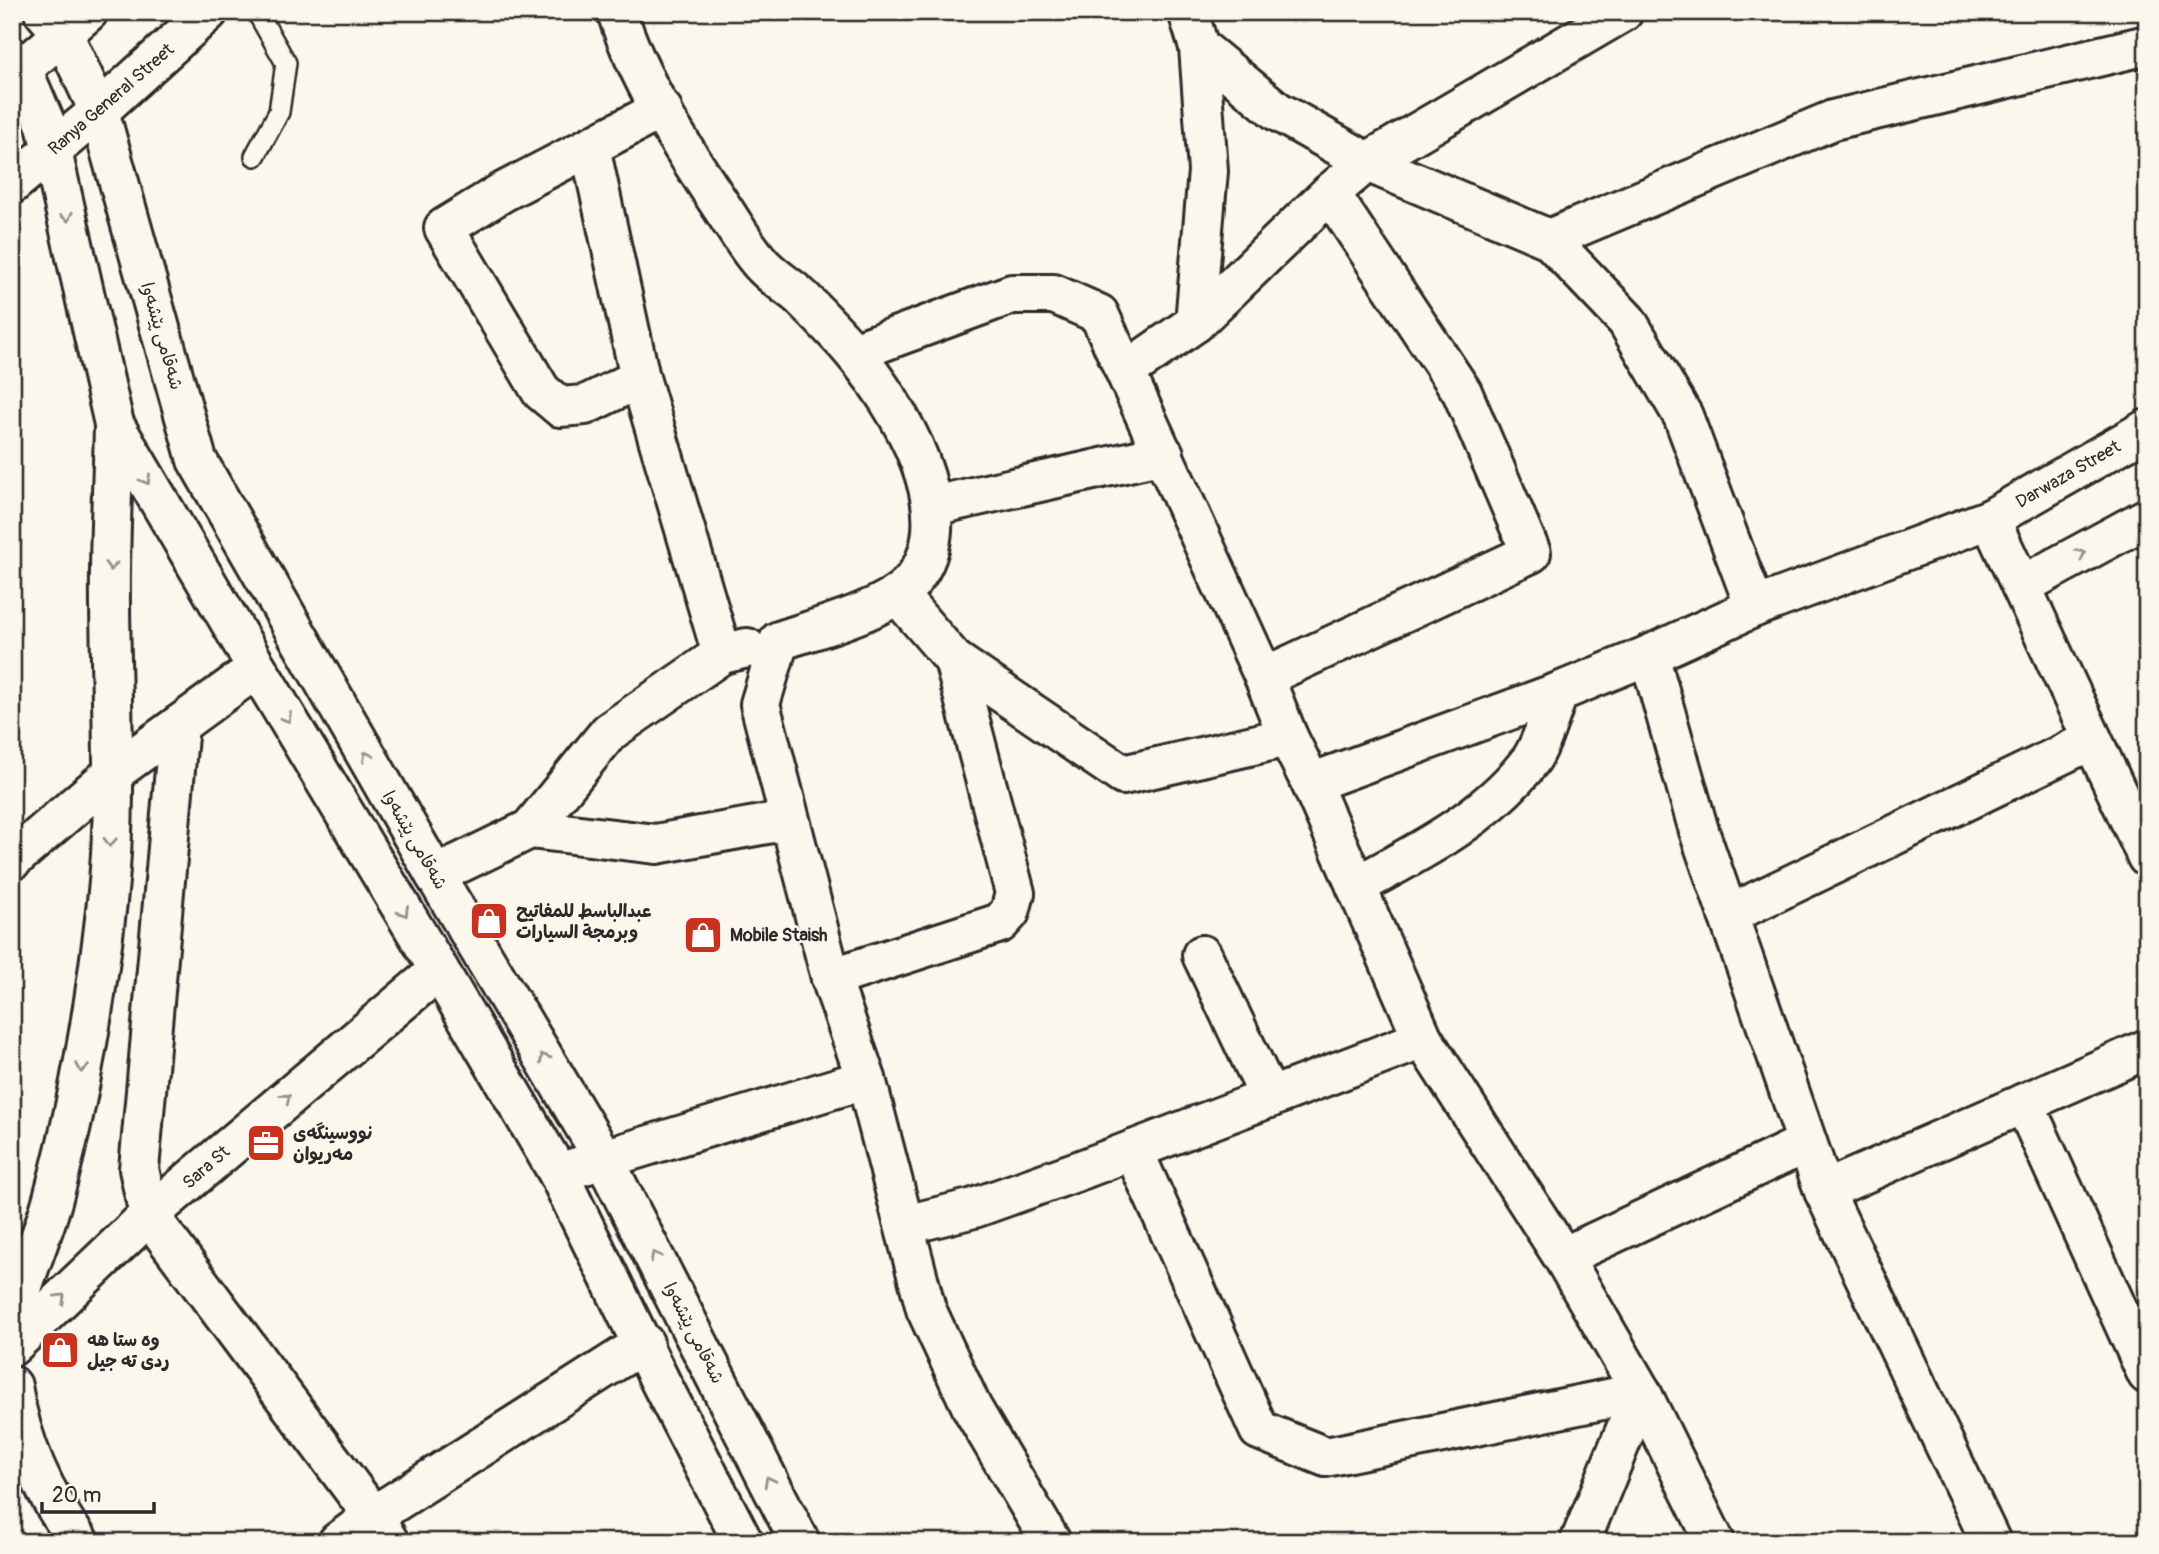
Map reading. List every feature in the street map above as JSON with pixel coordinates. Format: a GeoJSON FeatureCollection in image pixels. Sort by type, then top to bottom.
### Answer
{"type":"FeatureCollection","features":[{"type":"Feature","properties":{"kind":"main road","name":"Ranya General Street"},"geometry":{"type":"LineString","coordinates":[[12,184],[99,111],[208,12]]}},
{"type":"Feature","properties":{"kind":"main road"},"geometry":{"type":"LineString","coordinates":[[435,875],[530,829],[609,732],[722,654],[779,641],[898,595],[921,569],[931,541],[933,506],[920,461],[891,404],[853,352],[801,298],[759,262],[698,171],[662,109],[626,40],[617,12]]}},
{"type":"Feature","properties":{"kind":"main road"},"geometry":{"type":"LineString","coordinates":[[1126,371],[1195,323],[1330,193],[1367,162],[1623,12]]}},
{"type":"Feature","properties":{"kind":"main road","name":"شەقامی پێشەوا"},"geometry":{"type":"LineString","coordinates":[[65,19],[99,111],[197,460],[435,875],[604,1159],[800,1542]]}},
{"type":"Feature","properties":{"kind":"main road"},"geometry":{"type":"LineString","coordinates":[[12,1325],[17,1302],[48,1218],[66,1152],[81,1076],[107,901],[113,774],[114,701],[110,603],[114,424],[46,125],[15,68],[65,19]]}},
{"type":"Feature","properties":{"kind":"main road"},"geometry":{"type":"LineString","coordinates":[[1194,29],[1277,111],[1367,162],[1549,239],[1627,321],[1683,416],[1755,607]]}},
{"type":"Feature","properties":{"kind":"main road"},"geometry":{"type":"LineString","coordinates":[[1194,29],[1208,171],[1195,323]]}},
{"type":"Feature","properties":{"kind":"main road"},"geometry":{"type":"LineString","coordinates":[[1549,239],[1833,120],[2147,45]]}},
{"type":"Feature","properties":{"kind":"main road"},"geometry":{"type":"LineString","coordinates":[[640,378],[585,405],[560,407],[541,391],[444,228],[501,193],[662,109]]}},
{"type":"Feature","properties":{"kind":"main road"},"geometry":{"type":"LineString","coordinates":[[590,147],[640,378],[722,654]]}},
{"type":"Feature","properties":{"kind":"main road"},"geometry":{"type":"LineString","coordinates":[[1264,677],[1531,553],[1462,392],[1330,193]]}},
{"type":"Feature","properties":{"kind":"main road"},"geometry":{"type":"LineString","coordinates":[[853,352],[1012,294],[1054,294],[1099,314],[1264,677],[1288,737],[1311,783],[1423,1039],[1563,1257],[1641,1392],[1715,1542]]}},
{"type":"Feature","properties":{"kind":"main road"},"geometry":{"type":"LineString","coordinates":[[114,424],[558,1172],[743,1542]]}},
{"type":"Feature","properties":{"kind":"main road","name":"Darwaza Street"},"geometry":{"type":"LineString","coordinates":[[1311,783],[1559,692],[1649,656],[1755,607],[1990,519],[2147,429]]}},
{"type":"Feature","properties":{"kind":"main road"},"geometry":{"type":"LineString","coordinates":[[933,506],[1164,454]]}},
{"type":"Feature","properties":{"kind":"main road"},"geometry":{"type":"LineString","coordinates":[[2021,586],[2147,518]]}},
{"type":"Feature","properties":{"kind":"main road"},"geometry":{"type":"LineString","coordinates":[[1990,519],[2146,852]]}},
{"type":"Feature","properties":{"kind":"main road"},"geometry":{"type":"LineString","coordinates":[[898,595],[954,660],[1123,775],[1288,737]]}},
{"type":"Feature","properties":{"kind":"main road"},"geometry":{"type":"LineString","coordinates":[[779,641],[760,704],[831,978],[866,1079],[926,1309],[972,1408],[1051,1542]]}},
{"type":"Feature","properties":{"kind":"main road"},"geometry":{"type":"LineString","coordinates":[[1649,656],[1699,831],[1824,1191],[1991,1542]]}},
{"type":"Feature","properties":{"kind":"main road"},"geometry":{"type":"LineString","coordinates":[[831,978],[1000,923],[1010,912],[1015,892],[954,660]]}},
{"type":"Feature","properties":{"kind":"main road"},"geometry":{"type":"LineString","coordinates":[[12,860],[113,774],[257,668]]}},
{"type":"Feature","properties":{"kind":"main road"},"geometry":{"type":"LineString","coordinates":[[1356,886],[1439,841],[1492,802],[1531,760],[1559,692]]}},
{"type":"Feature","properties":{"kind":"main road"},"geometry":{"type":"LineString","coordinates":[[179,725],[139,1169],[149,1216],[381,1529]]}},
{"type":"Feature","properties":{"kind":"main road"},"geometry":{"type":"LineString","coordinates":[[1728,915],[2092,740]]}},
{"type":"Feature","properties":{"kind":"main road"},"geometry":{"type":"LineString","coordinates":[[530,829],[656,844],[789,820]]}},
{"type":"Feature","properties":{"kind":"main road"},"geometry":{"type":"LineString","coordinates":[[1202,955],[1270,1098]]}},
{"type":"Feature","properties":{"kind":"main road","name":"Sara St"},"geometry":{"type":"LineString","coordinates":[[12,1346],[149,1216],[439,970]]}},
{"type":"Feature","properties":{"kind":"main road"},"geometry":{"type":"LineString","coordinates":[[905,1225],[974,1208],[1423,1039]]}},
{"type":"Feature","properties":{"kind":"main road"},"geometry":{"type":"LineString","coordinates":[[1824,1191],[2147,1049]]}},
{"type":"Feature","properties":{"kind":"main road"},"geometry":{"type":"LineString","coordinates":[[558,1172],[866,1079]]}},
{"type":"Feature","properties":{"kind":"main road"},"geometry":{"type":"LineString","coordinates":[[2024,1103],[2147,1374]]}},
{"type":"Feature","properties":{"kind":"main road"},"geometry":{"type":"LineString","coordinates":[[1563,1257],[1807,1143]]}},
{"type":"Feature","properties":{"kind":"main road"},"geometry":{"type":"LineString","coordinates":[[1133,1150],[1259,1430],[1326,1457],[1641,1392]]}},
{"type":"Feature","properties":{"kind":"main road"},"geometry":{"type":"LineString","coordinates":[[338,1542],[381,1529],[643,1343]]}},
{"type":"Feature","properties":{"kind":"main road"},"geometry":{"type":"LineString","coordinates":[[12,1386],[27,1451],[54,1506],[79,1542]]}},
{"type":"Feature","properties":{"kind":"main road"},"geometry":{"type":"LineString","coordinates":[[1580,1542],[1641,1392]]}},
{"type":"Feature","properties":{"kind":"lane"},"geometry":{"type":"LineString","coordinates":[[255,156],[279,112],[286,63],[257,12]]}},
{"type":"Feature","properties":{"kind":"place","name":"عبدالباسط للمفاتيح وبرمجة السيارات"},"geometry":{"type":"Point","coordinates":[489,921]}},
{"type":"Feature","properties":{"kind":"place","name":"Mobile Staish"},"geometry":{"type":"Point","coordinates":[703,935]}},
{"type":"Feature","properties":{"kind":"place","name":"نووسینگەی مەریوان"},"geometry":{"type":"Point","coordinates":[266,1143]}},
{"type":"Feature","properties":{"kind":"place","name":"وه ستا هه ردى ته جيل"},"geometry":{"type":"Point","coordinates":[60,1350]}}]}
